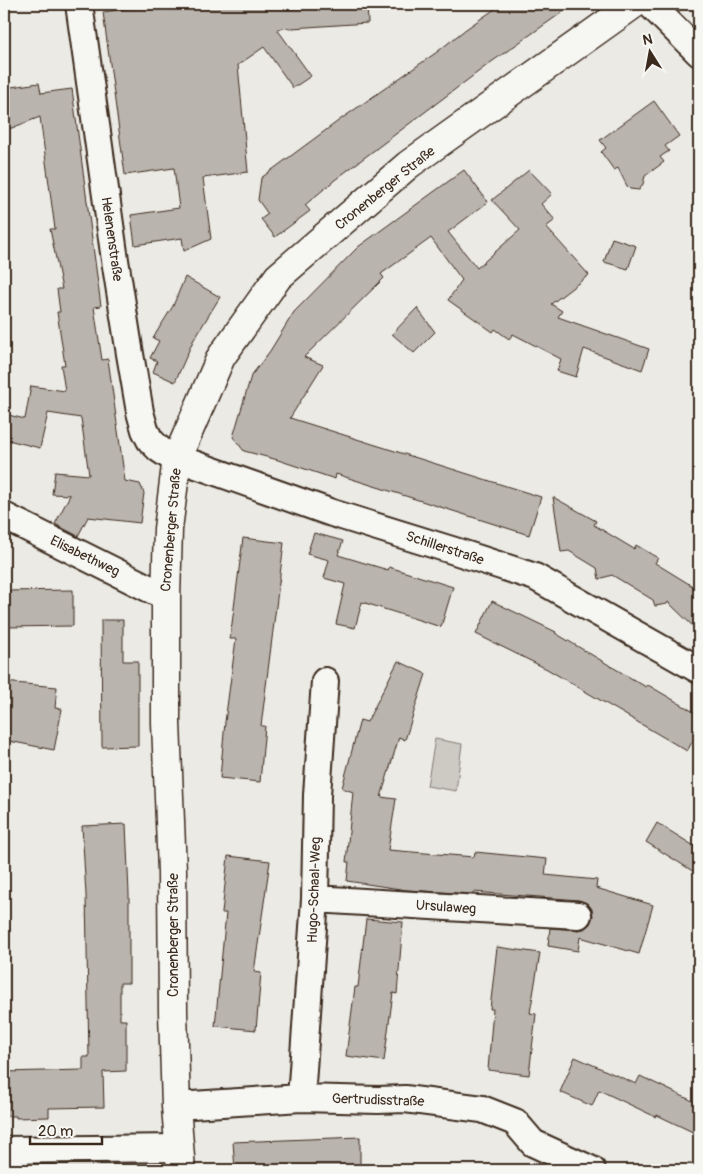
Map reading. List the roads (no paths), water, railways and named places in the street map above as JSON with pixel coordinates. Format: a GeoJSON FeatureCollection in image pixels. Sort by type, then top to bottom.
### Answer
{"type":"FeatureCollection","features":[{"type":"Feature","properties":{"kind":"main road","name":"Cronenberger Straße"},"geometry":{"type":"LineString","coordinates":[[180,1159],[176,1106],[172,871],[166,723],[166,597],[173,456],[220,356],[278,277],[408,165],[634,4]]}},
{"type":"Feature","properties":{"kind":"street","name":"Helenenstraße"},"geometry":{"type":"LineString","coordinates":[[79,4],[115,260],[140,412],[144,430],[150,440],[159,450],[173,456]]}},
{"type":"Feature","properties":{"kind":"street"},"geometry":{"type":"LineString","coordinates":[[650,4],[699,53]]}},
{"type":"Feature","properties":{"kind":"street","name":"Schillerstraße"},"geometry":{"type":"LineString","coordinates":[[173,456],[332,513],[535,577],[699,670]]}},
{"type":"Feature","properties":{"kind":"street","name":"Elisabethweg"},"geometry":{"type":"LineString","coordinates":[[4,516],[166,597]]}},
{"type":"Feature","properties":{"kind":"street","name":"Hugo-Schaal-Weg"},"geometry":{"type":"LineString","coordinates":[[301,1098],[315,898],[317,795],[325,681]]}},
{"type":"Feature","properties":{"kind":"street","name":"Ursulaweg"},"geometry":{"type":"LineString","coordinates":[[315,898],[578,915]]}},
{"type":"Feature","properties":{"kind":"street","name":"Gertrudisstraße"},"geometry":{"type":"LineString","coordinates":[[176,1106],[301,1098],[405,1099],[482,1109],[515,1122],[533,1143],[592,1170]]}},
{"type":"Feature","properties":{"kind":"street"},"geometry":{"type":"LineString","coordinates":[[4,1150],[180,1159]]}}]}
